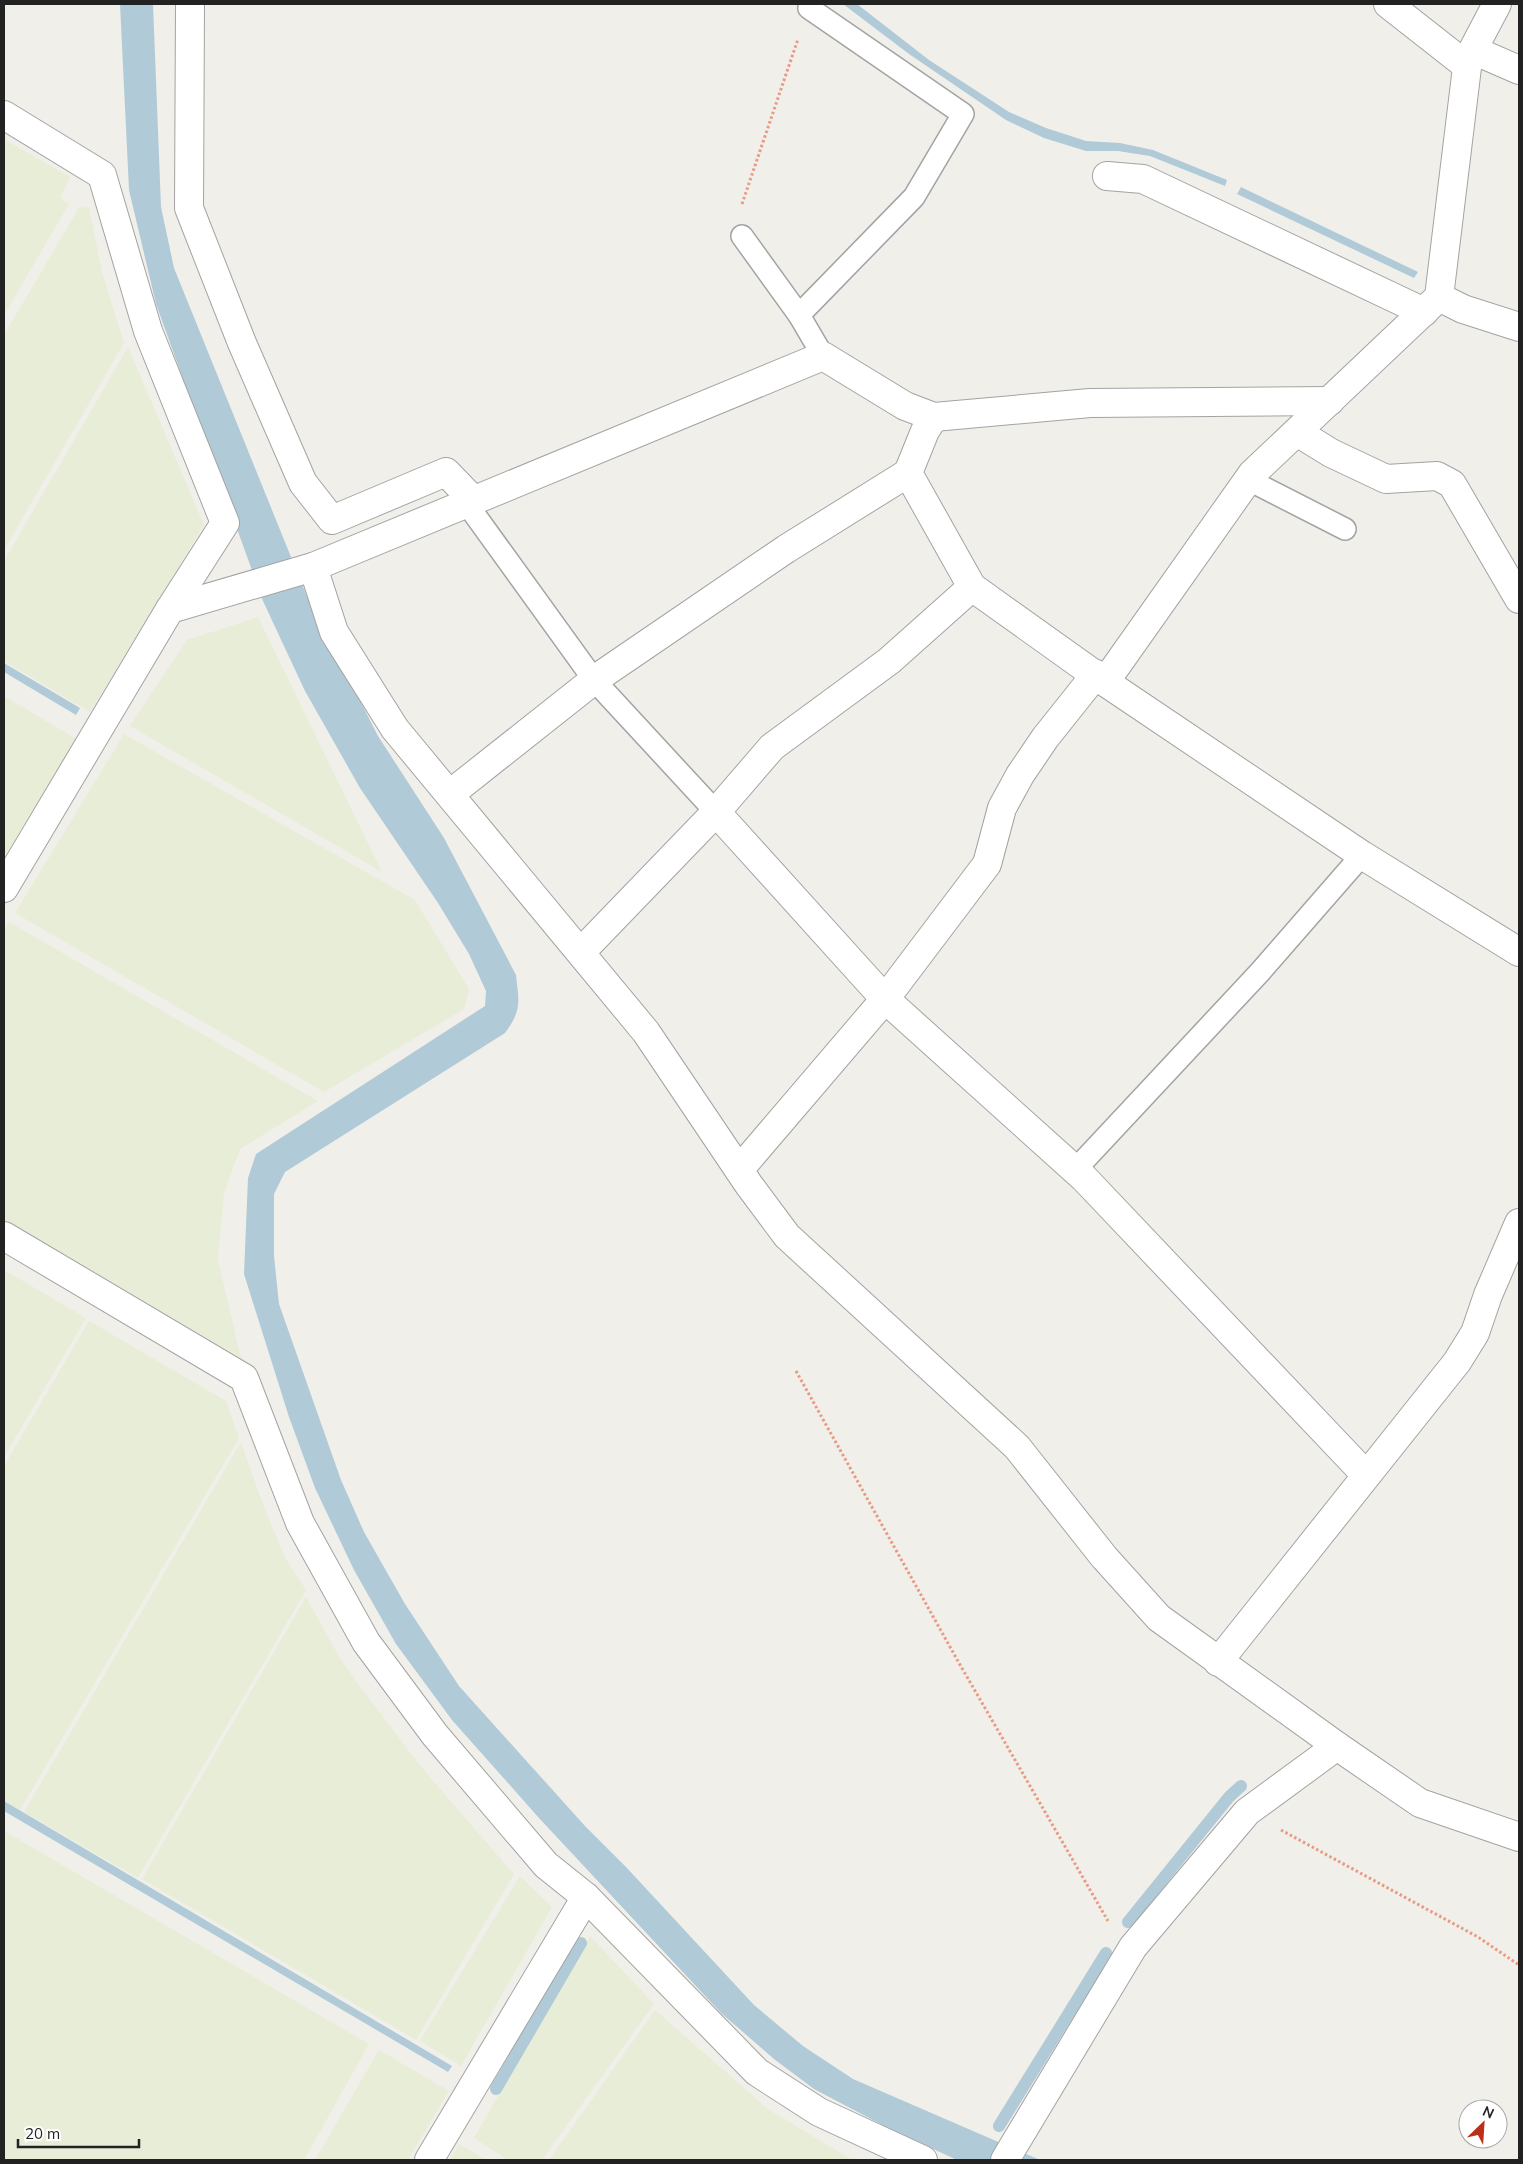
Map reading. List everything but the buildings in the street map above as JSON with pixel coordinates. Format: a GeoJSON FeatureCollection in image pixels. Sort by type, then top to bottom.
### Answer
{"type":"FeatureCollection","features":[{"type":"Feature","properties":{"kind":"street"},"geometry":{"type":"LineString","coordinates":[[190,4],[189,208],[242,344],[303,483],[332,520],[446,472],[470,502]]}},
{"type":"Feature","properties":{"kind":"street"},"geometry":{"type":"LineString","coordinates":[[1388,4],[1470,58],[1519,70]]}},
{"type":"Feature","properties":{"kind":"street"},"geometry":{"type":"LineString","coordinates":[[739,1170],[885,1000],[987,864],[1002,808],[1020,775],[1045,738],[1100,678],[1248,480],[1431,304],[1470,58],[1497,4]]}},
{"type":"Feature","properties":{"kind":"street"},"geometry":{"type":"LineString","coordinates":[[4,115],[102,175],[148,331],[225,523],[170,609],[4,888]]}},
{"type":"Feature","properties":{"kind":"street"},"geometry":{"type":"LineString","coordinates":[[1107,176],[1143,179],[1431,304],[1463,309],[1519,327]]}},
{"type":"Feature","properties":{"kind":"street"},"geometry":{"type":"LineString","coordinates":[[170,609],[313,567],[823,356],[905,406],[934,417],[1090,403],[1330,400]]}},
{"type":"Feature","properties":{"kind":"street"},"geometry":{"type":"LineString","coordinates":[[450,794],[594,680],[786,549],[908,472],[925,431],[934,417]]}},
{"type":"Feature","properties":{"kind":"street"},"geometry":{"type":"LineString","coordinates":[[1297,432],[1331,453],[1386,479],[1438,476],[1452,484],[1519,600]]}},
{"type":"Feature","properties":{"kind":"street"},"geometry":{"type":"LineString","coordinates":[[908,472],[972,588],[1100,678],[1362,855],[1519,952]]}},
{"type":"Feature","properties":{"kind":"street"},"geometry":{"type":"LineString","coordinates":[[313,567],[334,632],[395,729],[646,1032],[739,1170],[787,1236],[1017,1447],[1104,1557],[1159,1618],[1336,1746],[1420,1803],[1519,1837]]}},
{"type":"Feature","properties":{"kind":"street"},"geometry":{"type":"LineString","coordinates":[[581,952],[716,812],[772,747],[889,661],[972,588]]}},
{"type":"Feature","properties":{"kind":"street"},"geometry":{"type":"LineString","coordinates":[[716,812],[885,1000],[1075,1170],[1366,1475]]}},
{"type":"Feature","properties":{"kind":"street"},"geometry":{"type":"LineString","coordinates":[[1218,1662],[1457,1362],[1475,1333],[1488,1295],[1519,1223]]}},
{"type":"Feature","properties":{"kind":"street"},"geometry":{"type":"LineString","coordinates":[[4,1236],[244,1378],[300,1523],[366,1642],[435,1735],[546,1865],[586,1897],[757,2072],[818,2112],[923,2160]]}},
{"type":"Feature","properties":{"kind":"street"},"geometry":{"type":"LineString","coordinates":[[1010,2152],[1133,1947],[1248,1812],[1336,1746]]}},
{"type":"Feature","properties":{"kind":"street"},"geometry":{"type":"LineString","coordinates":[[429,2160],[586,1897]]}},
{"type":"Feature","properties":{"kind":"lane"},"geometry":{"type":"LineString","coordinates":[[799,315],[914,197],[963,114],[810,6]]}},
{"type":"Feature","properties":{"kind":"lane"},"geometry":{"type":"LineString","coordinates":[[742,236],[799,315],[823,356]]}},
{"type":"Feature","properties":{"kind":"lane"},"geometry":{"type":"LineString","coordinates":[[1248,480],[1345,528]]}},
{"type":"Feature","properties":{"kind":"lane"},"geometry":{"type":"LineString","coordinates":[[470,502],[594,680],[716,812]]}},
{"type":"Feature","properties":{"kind":"lane"},"geometry":{"type":"LineString","coordinates":[[1075,1170],[1260,972],[1362,855]]}},
{"type":"Feature","properties":{"kind":"path"},"geometry":{"type":"LineString","coordinates":[[742,236],[739,214],[810,6]]}},
{"type":"Feature","properties":{"kind":"path"},"geometry":{"type":"LineString","coordinates":[[796,1371],[954,1655],[1128,1956]]}},
{"type":"Feature","properties":{"kind":"path"},"geometry":{"type":"LineString","coordinates":[[1248,1812],[1478,1937],[1519,1965]]}},
{"type":"Feature","properties":{"kind":"green space"},"geometry":{"type":"Polygon","coordinates":[[[4,139],[70,177],[60,198],[69,204],[4,315],[4,139]]]}},
{"type":"Feature","properties":{"kind":"green space"},"geometry":{"type":"Polygon","coordinates":[[[89,207],[102,272],[124,343],[4,550],[4,335],[79,208],[89,207]]]}},
{"type":"Feature","properties":{"kind":"green space"},"geometry":{"type":"Polygon","coordinates":[[[128,347],[204,525],[90,712],[4,661],[4,561],[128,347]]]}},
{"type":"Feature","properties":{"kind":"green space"},"geometry":{"type":"Polygon","coordinates":[[[258,617],[382,872],[130,726],[187,640],[258,617]]]}},
{"type":"Feature","properties":{"kind":"green space"},"geometry":{"type":"Polygon","coordinates":[[[4,696],[78,740],[4,866],[4,696]]]}},
{"type":"Feature","properties":{"kind":"green space"},"geometry":{"type":"Polygon","coordinates":[[[124,734],[415,900],[469,989],[464,1009],[324,1092],[15,913],[124,734]]]}},
{"type":"Feature","properties":{"kind":"green space"},"geometry":{"type":"Polygon","coordinates":[[[9,922],[318,1101],[240,1149],[224,1193],[218,1260],[241,1358],[4,1220],[4,930],[9,922]]]}},
{"type":"Feature","properties":{"kind":"green space"},"geometry":{"type":"Polygon","coordinates":[[[4,1270],[86,1318],[4,1457],[4,1270]]]}},
{"type":"Feature","properties":{"kind":"green space"},"geometry":{"type":"Polygon","coordinates":[[[89,1321],[226,1401],[239,1438],[20,1810],[4,1801],[4,1466],[89,1321]]]}},
{"type":"Feature","properties":{"kind":"green space"},"geometry":{"type":"Polygon","coordinates":[[[241,1442],[265,1510],[287,1561],[306,1590],[138,1878],[24,1812],[241,1442]]]}},
{"type":"Feature","properties":{"kind":"green space"},"geometry":{"type":"Polygon","coordinates":[[[306,1597],[341,1660],[362,1689],[422,1768],[514,1874],[416,2040],[142,1879],[306,1597]]]}},
{"type":"Feature","properties":{"kind":"green space"},"geometry":{"type":"Polygon","coordinates":[[[4,1831],[369,2044],[304,2160],[4,2160],[4,1831]]]}},
{"type":"Feature","properties":{"kind":"green space"},"geometry":{"type":"Polygon","coordinates":[[[520,1876],[552,1907],[461,2066],[420,2041],[520,1876]]]}},
{"type":"Feature","properties":{"kind":"green space"},"geometry":{"type":"Polygon","coordinates":[[[590,1936],[654,2004],[542,2160],[508,2160],[474,2138],[590,1936]]]}},
{"type":"Feature","properties":{"kind":"green space"},"geometry":{"type":"Polygon","coordinates":[[[655,2010],[768,2109],[852,2160],[549,2160],[655,2010]]]}},
{"type":"Feature","properties":{"kind":"green space"},"geometry":{"type":"Polygon","coordinates":[[[379,2050],[449,2091],[408,2160],[315,2160],[379,2050]]]}},
{"type":"Feature","properties":{"kind":"green space"},"geometry":{"type":"Polygon","coordinates":[[[459,2144],[487,2160],[450,2160],[459,2144]]]}},
{"type":"Feature","properties":{"kind":"water"},"geometry":{"type":"Polygon","coordinates":[[[120,4],[153,4],[161,207],[174,268],[306,594],[378,736],[444,838],[516,975],[518,992],[517,1012],[505,1033],[285,1172],[274,1194],[274,1256],[279,1304],[341,1480],[364,1532],[405,1604],[459,1686],[585,1826],[626,1867],[754,2005],[803,2046],[853,2079],[1040,2160],[957,2160],[890,2129],[814,2089],[774,2059],[721,2013],[539,1818],[452,1720],[396,1644],[354,1570],[315,1488],[289,1417],[244,1274],[248,1178],[256,1154],[485,1006],[486,991],[469,954],[438,903],[360,788],[305,691],[263,601],[156,304],[129,190],[120,4]]]}},
{"type":"Feature","properties":{"kind":"water"},"geometry":{"type":"Polygon","coordinates":[[[843,4],[857,4],[929,60],[1009,112],[1046,128],[1086,141],[1120,143],[1153,150],[1227,180],[1225,186],[1150,156],[1118,151],[1086,151],[1044,138],[1006,120],[909,54],[843,4]]]}},
{"type":"Feature","properties":{"kind":"water"},"geometry":{"type":"Polygon","coordinates":[[[1241,187],[1418,272],[1414,278],[1237,194],[1241,187]]]}},
{"type":"Feature","properties":{"kind":"water"},"geometry":{"type":"Polygon","coordinates":[[[4,663],[80,708],[76,715],[4,672],[4,663]]]}},
{"type":"Feature","properties":{"kind":"water"},"geometry":{"type":"Polygon","coordinates":[[[4,1801],[452,2066],[448,2072],[4,1811],[4,1801]]]}},
{"type":"Feature","properties":{"kind":"waterway"},"geometry":{"type":"LineString","coordinates":[[1128,1922],[1229,1797],[1241,1786]]}},
{"type":"Feature","properties":{"kind":"waterway"},"geometry":{"type":"LineString","coordinates":[[496,2089],[581,1943]]}},
{"type":"Feature","properties":{"kind":"waterway"},"geometry":{"type":"LineString","coordinates":[[999,2126],[1106,1953]]}}]}
